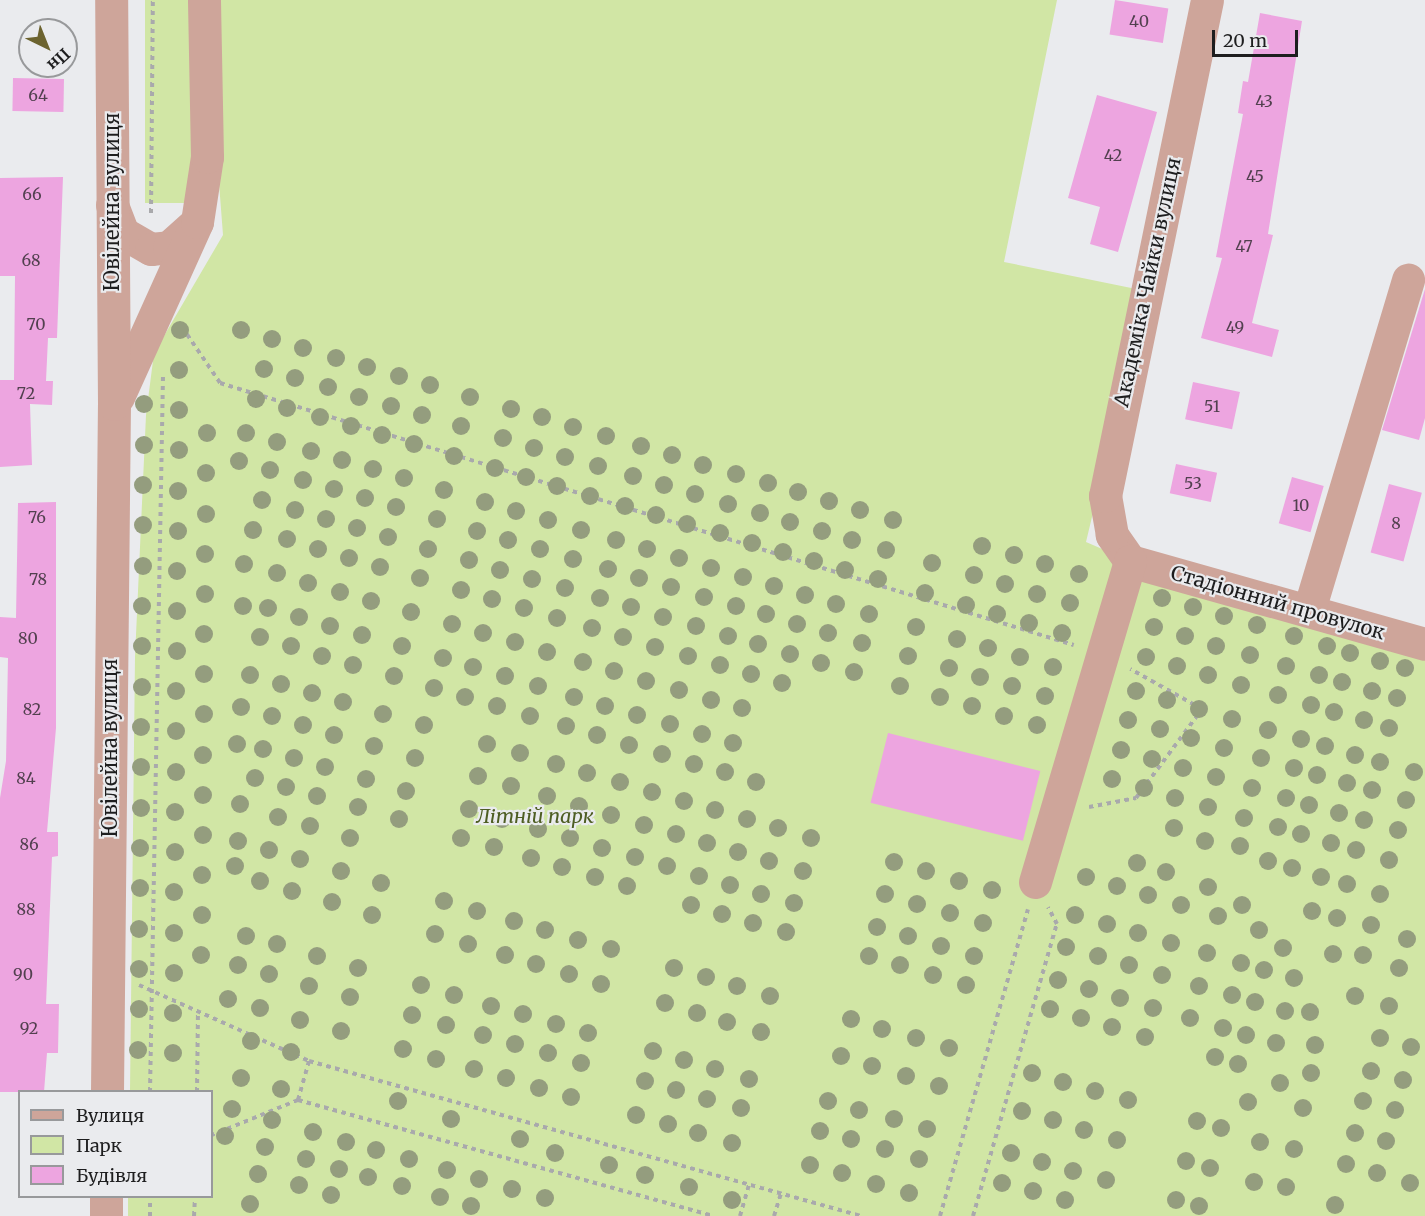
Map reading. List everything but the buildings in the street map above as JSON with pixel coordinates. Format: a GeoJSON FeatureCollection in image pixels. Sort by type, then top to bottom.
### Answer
{"type":"FeatureCollection","features":[{"type":"Feature","properties":{"kind":"street","name":"Ювілейна вулиця"},"geometry":{"type":"LineString","coordinates":[[107,1090],[114,404],[111,0]]}},
{"type":"Feature","properties":{"kind":"street","name":"Ювілейна вулиця"},"geometry":{"type":"LineString","coordinates":[[114,404],[164,301],[197,222],[207,157],[204,0]]}},
{"type":"Feature","properties":{"kind":"street","name":"Академіка Чайки вулиця"},"geometry":{"type":"LineString","coordinates":[[1130,561],[1112,535],[1106,496],[1207,0]]}},
{"type":"Feature","properties":{"kind":"street"},"geometry":{"type":"LineString","coordinates":[[111,200],[123,233],[151,249],[169,247],[197,222]]}},
{"type":"Feature","properties":{"kind":"street"},"geometry":{"type":"LineString","coordinates":[[1309,610],[1407,279]]}},
{"type":"Feature","properties":{"kind":"street"},"geometry":{"type":"LineString","coordinates":[[1035,882],[1130,561]]}},
{"type":"Feature","properties":{"kind":"street","name":"Стадіонний провулок"},"geometry":{"type":"LineString","coordinates":[[1130,561],[1425,644]]}},
{"type":"Feature","properties":{"kind":"street"},"geometry":{"type":"LineString","coordinates":[[106,1198],[106,1216]]}},
{"type":"Feature","properties":{"kind":"path"},"geometry":{"type":"LineString","coordinates":[[151,249],[153,0]]}},
{"type":"Feature","properties":{"kind":"path"},"geometry":{"type":"LineString","coordinates":[[164,301],[220,383],[1101,653],[1202,709],[1136,798],[1055,813]]}},
{"type":"Feature","properties":{"kind":"path"},"geometry":{"type":"LineString","coordinates":[[150,1090],[163,373]]}},
{"type":"Feature","properties":{"kind":"path"},"geometry":{"type":"LineString","coordinates":[[940,1216],[1035,882]]}},
{"type":"Feature","properties":{"kind":"path"},"geometry":{"type":"LineString","coordinates":[[973,1216],[1058,924],[1035,882]]}},
{"type":"Feature","properties":{"kind":"path"},"geometry":{"type":"LineString","coordinates":[[108,970],[150,991],[309,1061],[861,1216]]}},
{"type":"Feature","properties":{"kind":"path"},"geometry":{"type":"LineString","coordinates":[[197,1090],[198,1012]]}},
{"type":"Feature","properties":{"kind":"path"},"geometry":{"type":"LineString","coordinates":[[298,1100],[309,1061]]}},
{"type":"Feature","properties":{"kind":"path"},"geometry":{"type":"LineString","coordinates":[[213,1135],[298,1100],[712,1216]]}},
{"type":"Feature","properties":{"kind":"path"},"geometry":{"type":"LineString","coordinates":[[740,1216],[749,1185]]}},
{"type":"Feature","properties":{"kind":"path"},"geometry":{"type":"LineString","coordinates":[[774,1216],[781,1194]]}},
{"type":"Feature","properties":{"kind":"path"},"geometry":{"type":"LineString","coordinates":[[150,1198],[150,1216]]}},
{"type":"Feature","properties":{"kind":"path"},"geometry":{"type":"LineString","coordinates":[[194,1216],[195,1198]]}},
{"type":"Feature","properties":{"kind":"green space"},"geometry":{"type":"Polygon","coordinates":[[[145,0],[201,0],[201,203],[145,203],[145,0]]]}},
{"type":"Feature","properties":{"kind":"green space","name":"Літній парк"},"geometry":{"type":"Polygon","coordinates":[[[218,0],[1057,0],[1004,262],[1146,291],[1086,542],[1130,561],[1425,646],[1425,1216],[128,1216],[128,1198],[213,1198],[213,1090],[130,1090],[135,657],[146,415],[154,353],[223,235],[217,157],[218,0]]]}}]}
